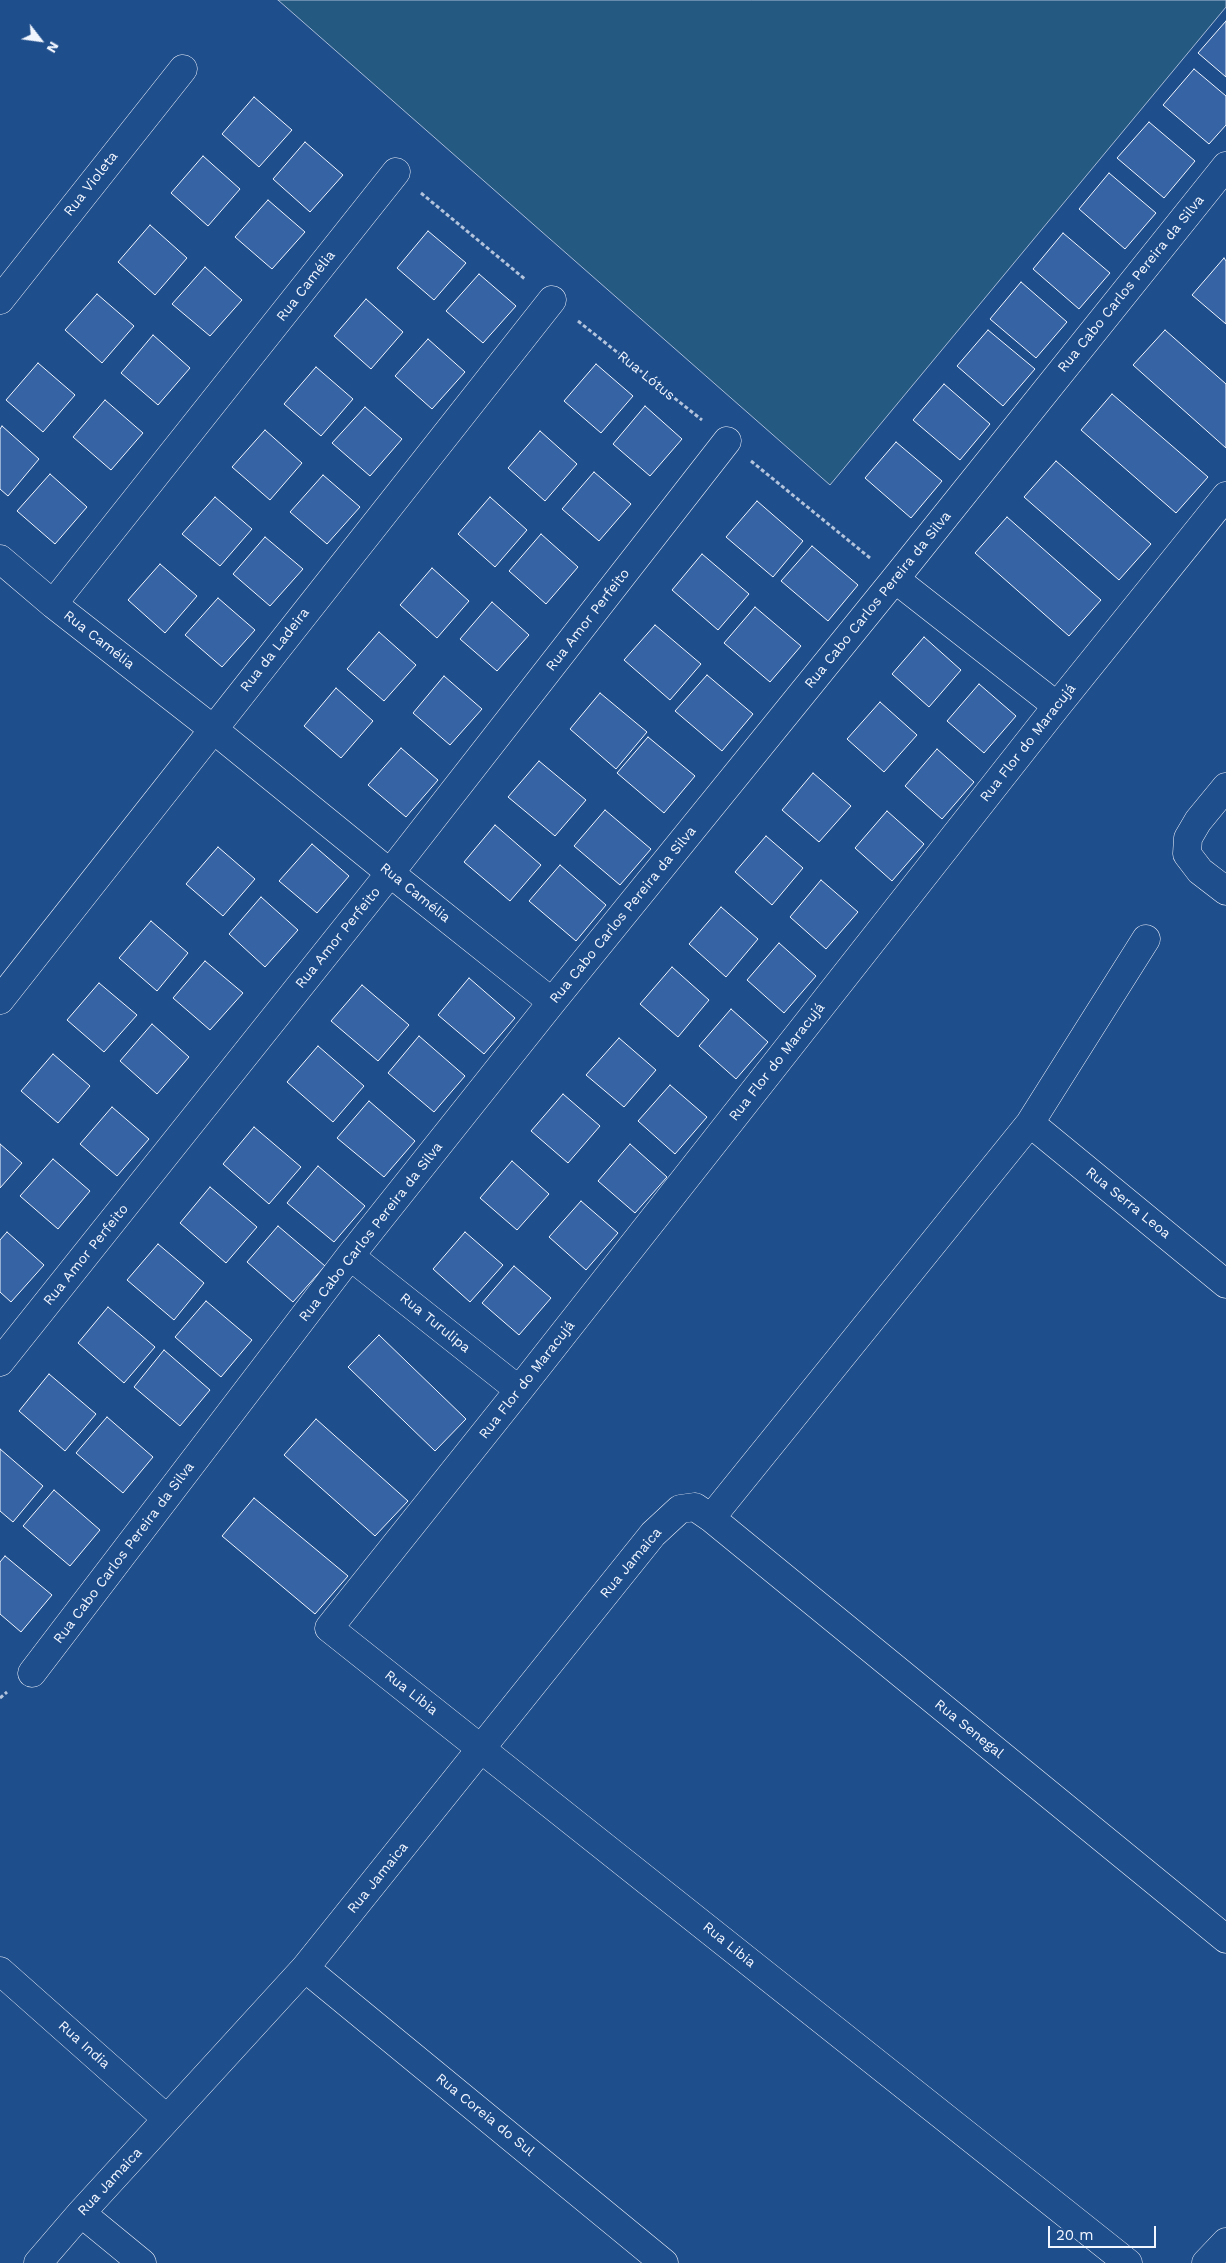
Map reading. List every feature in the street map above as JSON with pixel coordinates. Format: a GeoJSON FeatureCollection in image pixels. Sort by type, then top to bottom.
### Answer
{"type":"FeatureCollection","features":[{"type":"Feature","properties":{"kind":"street","name":"Rua Violeta"},"geometry":{"type":"LineString","coordinates":[[0,300],[182,69]]}},
{"type":"Feature","properties":{"kind":"street","name":"Rua Cabo Carlos Pereira da Silva"},"geometry":{"type":"LineString","coordinates":[[32,1673],[350,1256],[552,1002],[896,579],[1226,166]]}},
{"type":"Feature","properties":{"kind":"street","name":"Rua Camélia"},"geometry":{"type":"LineString","coordinates":[[396,172],[53,604],[213,728],[390,873],[552,1002]]}},
{"type":"Feature","properties":{"kind":"street","name":"Rua da Ladeira"},"geometry":{"type":"LineString","coordinates":[[0,1000],[552,300]]}},
{"type":"Feature","properties":{"kind":"street","name":"Rua Amor Perfeito"},"geometry":{"type":"LineString","coordinates":[[0,1362],[390,873],[727,441]]}},
{"type":"Feature","properties":{"kind":"street","name":"Rua Flor do Maracujá"},"geometry":{"type":"LineString","coordinates":[[329,1628],[519,1390],[1057,706],[1226,496]]}},
{"type":"Feature","properties":{"kind":"street"},"geometry":{"type":"LineString","coordinates":[[0,559],[53,604]]}},
{"type":"Feature","properties":{"kind":"street"},"geometry":{"type":"LineString","coordinates":[[896,579],[1057,706]]}},
{"type":"Feature","properties":{"kind":"street"},"geometry":{"type":"LineString","coordinates":[[1226,787],[1188,838],[1187,854],[1200,871],[1226,891]]}},
{"type":"Feature","properties":{"kind":"street"},"geometry":{"type":"LineString","coordinates":[[711,1518],[1030,1123],[1146,939]]}},
{"type":"Feature","properties":{"kind":"street","name":"Rua Serra Leoa"},"geometry":{"type":"LineString","coordinates":[[1030,1123],[1226,1284]]}},
{"type":"Feature","properties":{"kind":"street","name":"Rua Turulipa"},"geometry":{"type":"LineString","coordinates":[[350,1256],[519,1390]]}},
{"type":"Feature","properties":{"kind":"street","name":"Rua Jamaica"},"geometry":{"type":"LineString","coordinates":[[38,2263],[80,2213],[306,1968],[652,1534],[680,1508],[694,1507],[711,1518]]}},
{"type":"Feature","properties":{"kind":"street","name":"Rua Senegal"},"geometry":{"type":"LineString","coordinates":[[711,1518],[1226,1939]]}},
{"type":"Feature","properties":{"kind":"street","name":"Rua Libia"},"geometry":{"type":"LineString","coordinates":[[329,1628],[1128,2263]]}},
{"type":"Feature","properties":{"kind":"street","name":"Rua Coreia do Sul"},"geometry":{"type":"LineString","coordinates":[[306,1968],[664,2263]]}},
{"type":"Feature","properties":{"kind":"street","name":"Rua India"},"geometry":{"type":"LineString","coordinates":[[0,1971],[167,2119]]}},
{"type":"Feature","properties":{"kind":"street"},"geometry":{"type":"LineString","coordinates":[[80,2213],[142,2263]]}},
{"type":"Feature","properties":{"kind":"street"},"geometry":{"type":"LineString","coordinates":[[1206,2263],[1226,2242]]}},
{"type":"Feature","properties":{"kind":"path","name":"Rua Lótus"},"geometry":{"type":"LineString","coordinates":[[396,172],[896,579]]}},
{"type":"Feature","properties":{"kind":"shaded area"},"geometry":{"type":"Polygon","coordinates":[[[278,0],[1226,0],[1226,7],[830,485],[278,0]]]}},
{"type":"Feature","properties":{"kind":"building"},"geometry":{"type":"Polygon","coordinates":[[[1226,21],[1226,77],[1198,53],[1226,21]]]}},
{"type":"Feature","properties":{"kind":"building"},"geometry":{"type":"Polygon","coordinates":[[[1194,69],[1226,96],[1226,125],[1209,144],[1163,105],[1194,69]]]}},
{"type":"Feature","properties":{"kind":"building"},"geometry":{"type":"Polygon","coordinates":[[[254,97],[292,130],[259,167],[222,134],[254,97]]]}},
{"type":"Feature","properties":{"kind":"building"},"geometry":{"type":"Polygon","coordinates":[[[1149,122],[1195,161],[1164,198],[1117,158],[1149,122]]]}},
{"type":"Feature","properties":{"kind":"building"},"geometry":{"type":"Polygon","coordinates":[[[305,142],[343,175],[310,212],[273,179],[305,142]]]}},
{"type":"Feature","properties":{"kind":"building"},"geometry":{"type":"Polygon","coordinates":[[[203,156],[240,189],[208,226],[171,193],[203,156]]]}},
{"type":"Feature","properties":{"kind":"building"},"geometry":{"type":"Polygon","coordinates":[[[1109,173],[1156,213],[1125,249],[1079,209],[1109,173]]]}},
{"type":"Feature","properties":{"kind":"building"},"geometry":{"type":"Polygon","coordinates":[[[268,200],[305,232],[272,269],[235,237],[268,200]]]}},
{"type":"Feature","properties":{"kind":"building"},"geometry":{"type":"Polygon","coordinates":[[[150,225],[187,258],[155,295],[118,262],[150,225]]]}},
{"type":"Feature","properties":{"kind":"building"},"geometry":{"type":"Polygon","coordinates":[[[428,231],[466,263],[434,300],[397,268],[428,231]]]}},
{"type":"Feature","properties":{"kind":"building"},"geometry":{"type":"Polygon","coordinates":[[[1063,233],[1110,273],[1079,309],[1033,269],[1063,233]]]}},
{"type":"Feature","properties":{"kind":"building"},"geometry":{"type":"Polygon","coordinates":[[[1224,258],[1226,261],[1226,324],[1192,295],[1224,258]]]}},
{"type":"Feature","properties":{"kind":"building"},"geometry":{"type":"Polygon","coordinates":[[[205,267],[242,300],[210,336],[172,304],[205,267]]]}},
{"type":"Feature","properties":{"kind":"building"},"geometry":{"type":"Polygon","coordinates":[[[479,274],[516,306],[483,343],[446,311],[479,274]]]}},
{"type":"Feature","properties":{"kind":"building"},"geometry":{"type":"Polygon","coordinates":[[[1021,282],[1067,322],[1036,358],[990,319],[1021,282]]]}},
{"type":"Feature","properties":{"kind":"building"},"geometry":{"type":"Polygon","coordinates":[[[97,294],[134,326],[102,363],[65,330],[97,294]]]}},
{"type":"Feature","properties":{"kind":"building"},"geometry":{"type":"Polygon","coordinates":[[[366,299],[403,332],[371,369],[334,336],[366,299]]]}},
{"type":"Feature","properties":{"kind":"building"},"geometry":{"type":"Polygon","coordinates":[[[988,330],[1035,369],[1003,406],[957,366],[988,330]]]}},
{"type":"Feature","properties":{"kind":"building"},"geometry":{"type":"Polygon","coordinates":[[[1165,330],[1226,384],[1226,448],[1133,365],[1165,330]]]}},
{"type":"Feature","properties":{"kind":"building"},"geometry":{"type":"Polygon","coordinates":[[[153,335],[190,368],[158,405],[121,373],[153,335]]]}},
{"type":"Feature","properties":{"kind":"building"},"geometry":{"type":"Polygon","coordinates":[[[428,339],[465,372],[432,409],[395,376],[428,339]]]}},
{"type":"Feature","properties":{"kind":"building"},"geometry":{"type":"Polygon","coordinates":[[[38,363],[75,395],[43,432],[6,400],[38,363]]]}},
{"type":"Feature","properties":{"kind":"building"},"geometry":{"type":"Polygon","coordinates":[[[596,364],[633,396],[601,433],[564,401],[596,364]]]}},
{"type":"Feature","properties":{"kind":"building"},"geometry":{"type":"Polygon","coordinates":[[[316,367],[353,399],[321,436],[284,404],[316,367]]]}},
{"type":"Feature","properties":{"kind":"building"},"geometry":{"type":"Polygon","coordinates":[[[944,384],[990,424],[960,460],[913,420],[944,384]]]}},
{"type":"Feature","properties":{"kind":"building"},"geometry":{"type":"Polygon","coordinates":[[[1112,394],[1208,477],[1176,513],[1081,430],[1112,394]]]}},
{"type":"Feature","properties":{"kind":"building"},"geometry":{"type":"Polygon","coordinates":[[[105,400],[143,433],[111,470],[73,437],[105,400]]]}},
{"type":"Feature","properties":{"kind":"building"},"geometry":{"type":"Polygon","coordinates":[[[645,406],[682,439],[650,476],[613,444],[645,406]]]}},
{"type":"Feature","properties":{"kind":"building"},"geometry":{"type":"Polygon","coordinates":[[[365,407],[402,439],[370,476],[332,443],[365,407]]]}},
{"type":"Feature","properties":{"kind":"building"},"geometry":{"type":"Polygon","coordinates":[[[2,426],[39,459],[8,496],[0,489],[0,429],[2,426]]]}},
{"type":"Feature","properties":{"kind":"building"},"geometry":{"type":"Polygon","coordinates":[[[265,430],[302,463],[270,500],[232,467],[265,430]]]}},
{"type":"Feature","properties":{"kind":"building"},"geometry":{"type":"Polygon","coordinates":[[[540,431],[577,464],[545,501],[508,468],[540,431]]]}},
{"type":"Feature","properties":{"kind":"building"},"geometry":{"type":"Polygon","coordinates":[[[896,442],[942,481],[911,518],[865,478],[896,442]]]}},
{"type":"Feature","properties":{"kind":"building"},"geometry":{"type":"Polygon","coordinates":[[[1056,461],[1151,544],[1119,580],[1024,497],[1056,461]]]}},
{"type":"Feature","properties":{"kind":"building"},"geometry":{"type":"Polygon","coordinates":[[[594,472],[631,504],[599,541],[562,509],[594,472]]]}},
{"type":"Feature","properties":{"kind":"building"},"geometry":{"type":"Polygon","coordinates":[[[50,474],[87,507],[55,544],[17,511],[50,474]]]}},
{"type":"Feature","properties":{"kind":"building"},"geometry":{"type":"Polygon","coordinates":[[[323,475],[360,507],[327,544],[290,512],[323,475]]]}},
{"type":"Feature","properties":{"kind":"building"},"geometry":{"type":"Polygon","coordinates":[[[215,497],[252,529],[220,566],[182,534],[215,497]]]}},
{"type":"Feature","properties":{"kind":"building"},"geometry":{"type":"Polygon","coordinates":[[[490,497],[527,530],[495,567],[458,534],[490,497]]]}},
{"type":"Feature","properties":{"kind":"building"},"geometry":{"type":"Polygon","coordinates":[[[757,501],[803,541],[773,577],[726,537],[757,501]]]}},
{"type":"Feature","properties":{"kind":"building"},"geometry":{"type":"Polygon","coordinates":[[[1007,517],[1101,600],[1069,636],[975,553],[1007,517]]]}},
{"type":"Feature","properties":{"kind":"building"},"geometry":{"type":"Polygon","coordinates":[[[541,534],[578,567],[546,604],[509,571],[541,534]]]}},
{"type":"Feature","properties":{"kind":"building"},"geometry":{"type":"Polygon","coordinates":[[[265,537],[303,569],[270,606],[233,574],[265,537]]]}},
{"type":"Feature","properties":{"kind":"building"},"geometry":{"type":"Polygon","coordinates":[[[812,546],[858,585],[828,621],[781,581],[812,546]]]}},
{"type":"Feature","properties":{"kind":"building"},"geometry":{"type":"Polygon","coordinates":[[[702,554],[749,594],[718,630],[672,590],[702,554]]]}},
{"type":"Feature","properties":{"kind":"building"},"geometry":{"type":"Polygon","coordinates":[[[160,564],[197,596],[165,633],[128,600],[160,564]]]}},
{"type":"Feature","properties":{"kind":"building"},"geometry":{"type":"Polygon","coordinates":[[[432,568],[469,601],[437,638],[400,605],[432,568]]]}},
{"type":"Feature","properties":{"kind":"building"},"geometry":{"type":"Polygon","coordinates":[[[218,598],[255,630],[222,667],[185,635],[218,598]]]}},
{"type":"Feature","properties":{"kind":"building"},"geometry":{"type":"Polygon","coordinates":[[[492,602],[529,635],[497,671],[460,639],[492,602]]]}},
{"type":"Feature","properties":{"kind":"building"},"geometry":{"type":"Polygon","coordinates":[[[755,607],[801,646],[770,682],[724,643],[755,607]]]}},
{"type":"Feature","properties":{"kind":"building"},"geometry":{"type":"Polygon","coordinates":[[[655,625],[701,664],[670,700],[624,660],[655,625]]]}},
{"type":"Feature","properties":{"kind":"building"},"geometry":{"type":"Polygon","coordinates":[[[379,632],[416,665],[384,701],[347,669],[379,632]]]}},
{"type":"Feature","properties":{"kind":"building"},"geometry":{"type":"Polygon","coordinates":[[[924,637],[961,670],[929,707],[892,674],[924,637]]]}},
{"type":"Feature","properties":{"kind":"building"},"geometry":{"type":"Polygon","coordinates":[[[707,675],[753,714],[722,751],[675,711],[707,675]]]}},
{"type":"Feature","properties":{"kind":"building"},"geometry":{"type":"Polygon","coordinates":[[[444,676],[482,709],[450,745],[413,713],[444,676]]]}},
{"type":"Feature","properties":{"kind":"building"},"geometry":{"type":"Polygon","coordinates":[[[979,684],[1016,716],[984,753],[947,721],[979,684]]]}},
{"type":"Feature","properties":{"kind":"building"},"geometry":{"type":"Polygon","coordinates":[[[336,688],[373,721],[341,758],[304,726],[336,688]]]}},
{"type":"Feature","properties":{"kind":"building"},"geometry":{"type":"Polygon","coordinates":[[[600,693],[647,732],[616,769],[570,729],[600,693]]]}},
{"type":"Feature","properties":{"kind":"building"},"geometry":{"type":"Polygon","coordinates":[[[880,702],[917,735],[884,772],[847,739],[880,702]]]}},
{"type":"Feature","properties":{"kind":"building"},"geometry":{"type":"Polygon","coordinates":[[[648,737],[695,776],[664,813],[617,773],[648,737]]]}},
{"type":"Feature","properties":{"kind":"building"},"geometry":{"type":"Polygon","coordinates":[[[401,748],[438,780],[406,817],[368,785],[401,748]]]}},
{"type":"Feature","properties":{"kind":"building"},"geometry":{"type":"Polygon","coordinates":[[[937,749],[974,782],[942,819],[905,786],[937,749]]]}},
{"type":"Feature","properties":{"kind":"building"},"geometry":{"type":"Polygon","coordinates":[[[539,761],[586,800],[555,836],[508,797],[539,761]]]}},
{"type":"Feature","properties":{"kind":"building"},"geometry":{"type":"Polygon","coordinates":[[[813,773],[851,806],[819,842],[782,810],[813,773]]]}},
{"type":"Feature","properties":{"kind":"building"},"geometry":{"type":"Polygon","coordinates":[[[605,810],[651,849],[620,885],[574,846],[605,810]]]}},
{"type":"Feature","properties":{"kind":"building"},"geometry":{"type":"Polygon","coordinates":[[[887,811],[924,844],[892,881],[855,848],[887,811]]]}},
{"type":"Feature","properties":{"kind":"building"},"geometry":{"type":"Polygon","coordinates":[[[495,825],[541,865],[510,901],[464,862],[495,825]]]}},
{"type":"Feature","properties":{"kind":"building"},"geometry":{"type":"Polygon","coordinates":[[[766,836],[803,868],[772,905],[735,872],[766,836]]]}},
{"type":"Feature","properties":{"kind":"building"},"geometry":{"type":"Polygon","coordinates":[[[312,844],[349,876],[317,913],[279,881],[312,844]]]}},
{"type":"Feature","properties":{"kind":"building"},"geometry":{"type":"Polygon","coordinates":[[[218,847],[255,879],[223,916],[186,884],[218,847]]]}},
{"type":"Feature","properties":{"kind":"building"},"geometry":{"type":"Polygon","coordinates":[[[560,865],[606,905],[576,941],[529,901],[560,865]]]}},
{"type":"Feature","properties":{"kind":"building"},"geometry":{"type":"Polygon","coordinates":[[[821,880],[858,912],[826,949],[790,917],[821,880]]]}},
{"type":"Feature","properties":{"kind":"building"},"geometry":{"type":"Polygon","coordinates":[[[261,897],[298,930],[265,967],[229,934],[261,897]]]}},
{"type":"Feature","properties":{"kind":"building"},"geometry":{"type":"Polygon","coordinates":[[[721,907],[758,939],[726,977],[689,944],[721,907]]]}},
{"type":"Feature","properties":{"kind":"building"},"geometry":{"type":"Polygon","coordinates":[[[151,921],[188,953],[157,991],[119,958],[151,921]]]}},
{"type":"Feature","properties":{"kind":"building"},"geometry":{"type":"Polygon","coordinates":[[[779,943],[816,976],[784,1013],[747,980],[779,943]]]}},
{"type":"Feature","properties":{"kind":"building"},"geometry":{"type":"Polygon","coordinates":[[[205,961],[243,993],[210,1030],[173,998],[205,961]]]}},
{"type":"Feature","properties":{"kind":"building"},"geometry":{"type":"Polygon","coordinates":[[[672,967],[709,1000],[678,1037],[640,1004],[672,967]]]}},
{"type":"Feature","properties":{"kind":"building"},"geometry":{"type":"Polygon","coordinates":[[[469,978],[515,1018],[484,1054],[438,1015],[469,978]]]}},
{"type":"Feature","properties":{"kind":"building"},"geometry":{"type":"Polygon","coordinates":[[[99,983],[137,1015],[104,1052],[67,1020],[99,983]]]}},
{"type":"Feature","properties":{"kind":"building"},"geometry":{"type":"Polygon","coordinates":[[[362,985],[409,1025],[378,1061],[331,1021],[362,985]]]}},
{"type":"Feature","properties":{"kind":"building"},"geometry":{"type":"Polygon","coordinates":[[[731,1009],[768,1042],[736,1079],[699,1046],[731,1009]]]}},
{"type":"Feature","properties":{"kind":"building"},"geometry":{"type":"Polygon","coordinates":[[[152,1024],[189,1057],[157,1094],[120,1061],[152,1024]]]}},
{"type":"Feature","properties":{"kind":"building"},"geometry":{"type":"Polygon","coordinates":[[[419,1036],[465,1076],[434,1112],[388,1073],[419,1036]]]}},
{"type":"Feature","properties":{"kind":"building"},"geometry":{"type":"Polygon","coordinates":[[[619,1038],[656,1070],[624,1107],[586,1075],[619,1038]]]}},
{"type":"Feature","properties":{"kind":"building"},"geometry":{"type":"Polygon","coordinates":[[[318,1046],[364,1086],[333,1122],[287,1082],[318,1046]]]}},
{"type":"Feature","properties":{"kind":"building"},"geometry":{"type":"Polygon","coordinates":[[[53,1054],[90,1086],[58,1123],[21,1091],[53,1054]]]}},
{"type":"Feature","properties":{"kind":"building"},"geometry":{"type":"Polygon","coordinates":[[[670,1085],[707,1117],[675,1154],[638,1121],[670,1085]]]}},
{"type":"Feature","properties":{"kind":"building"},"geometry":{"type":"Polygon","coordinates":[[[563,1094],[600,1126],[568,1163],[531,1131],[563,1094]]]}},
{"type":"Feature","properties":{"kind":"building"},"geometry":{"type":"Polygon","coordinates":[[[369,1101],[415,1141],[384,1177],[337,1138],[369,1101]]]}},
{"type":"Feature","properties":{"kind":"building"},"geometry":{"type":"Polygon","coordinates":[[[112,1107],[149,1139],[117,1176],[80,1144],[112,1107]]]}},
{"type":"Feature","properties":{"kind":"building"},"geometry":{"type":"Polygon","coordinates":[[[254,1127],[301,1167],[269,1204],[223,1164],[254,1127]]]}},
{"type":"Feature","properties":{"kind":"building"},"geometry":{"type":"Polygon","coordinates":[[[0,1144],[22,1163],[0,1188],[0,1144]]]}},
{"type":"Feature","properties":{"kind":"building"},"geometry":{"type":"Polygon","coordinates":[[[630,1144],[667,1177],[635,1213],[598,1181],[630,1144]]]}},
{"type":"Feature","properties":{"kind":"building"},"geometry":{"type":"Polygon","coordinates":[[[53,1159],[90,1191],[58,1229],[20,1196],[53,1159]]]}},
{"type":"Feature","properties":{"kind":"building"},"geometry":{"type":"Polygon","coordinates":[[[512,1161],[549,1194],[517,1230],[480,1198],[512,1161]]]}},
{"type":"Feature","properties":{"kind":"building"},"geometry":{"type":"Polygon","coordinates":[[[318,1166],[365,1206],[334,1242],[287,1203],[318,1166]]]}},
{"type":"Feature","properties":{"kind":"building"},"geometry":{"type":"Polygon","coordinates":[[[210,1187],[257,1227],[226,1263],[180,1223],[210,1187]]]}},
{"type":"Feature","properties":{"kind":"building"},"geometry":{"type":"Polygon","coordinates":[[[581,1201],[618,1233],[586,1270],[549,1237],[581,1201]]]}},
{"type":"Feature","properties":{"kind":"building"},"geometry":{"type":"Polygon","coordinates":[[[278,1226],[325,1266],[293,1302],[247,1262],[278,1226]]]}},
{"type":"Feature","properties":{"kind":"building"},"geometry":{"type":"Polygon","coordinates":[[[7,1232],[44,1265],[11,1302],[0,1292],[0,1240],[7,1232]]]}},
{"type":"Feature","properties":{"kind":"building"},"geometry":{"type":"Polygon","coordinates":[[[465,1232],[503,1265],[470,1302],[433,1269],[465,1232]]]}},
{"type":"Feature","properties":{"kind":"building"},"geometry":{"type":"Polygon","coordinates":[[[158,1244],[204,1283],[174,1320],[127,1280],[158,1244]]]}},
{"type":"Feature","properties":{"kind":"building"},"geometry":{"type":"Polygon","coordinates":[[[514,1266],[551,1298],[519,1335],[482,1303],[514,1266]]]}},
{"type":"Feature","properties":{"kind":"building"},"geometry":{"type":"Polygon","coordinates":[[[206,1301],[252,1340],[221,1377],[175,1337],[206,1301]]]}},
{"type":"Feature","properties":{"kind":"building"},"geometry":{"type":"Polygon","coordinates":[[[108,1307],[155,1347],[124,1383],[78,1343],[108,1307]]]}},
{"type":"Feature","properties":{"kind":"building"},"geometry":{"type":"Polygon","coordinates":[[[379,1335],[466,1419],[435,1451],[348,1367],[379,1335]]]}},
{"type":"Feature","properties":{"kind":"building"},"geometry":{"type":"Polygon","coordinates":[[[164,1350],[210,1390],[180,1426],[134,1387],[164,1350]]]}},
{"type":"Feature","properties":{"kind":"building"},"geometry":{"type":"Polygon","coordinates":[[[49,1374],[96,1414],[65,1451],[19,1411],[49,1374]]]}},
{"type":"Feature","properties":{"kind":"building"},"geometry":{"type":"Polygon","coordinates":[[[107,1417],[153,1457],[123,1493],[76,1453],[107,1417]]]}},
{"type":"Feature","properties":{"kind":"building"},"geometry":{"type":"Polygon","coordinates":[[[316,1419],[408,1501],[375,1536],[284,1455],[316,1419]]]}},
{"type":"Feature","properties":{"kind":"building"},"geometry":{"type":"Polygon","coordinates":[[[0,1449],[43,1486],[13,1522],[0,1511],[0,1449]]]}},
{"type":"Feature","properties":{"kind":"building"},"geometry":{"type":"Polygon","coordinates":[[[54,1490],[100,1530],[70,1566],[23,1526],[54,1490]]]}},
{"type":"Feature","properties":{"kind":"building"},"geometry":{"type":"Polygon","coordinates":[[[254,1498],[348,1576],[315,1614],[222,1536],[254,1498]]]}},
{"type":"Feature","properties":{"kind":"building"},"geometry":{"type":"Polygon","coordinates":[[[5,1556],[52,1595],[21,1632],[0,1614],[0,1562],[5,1556]]]}}]}
